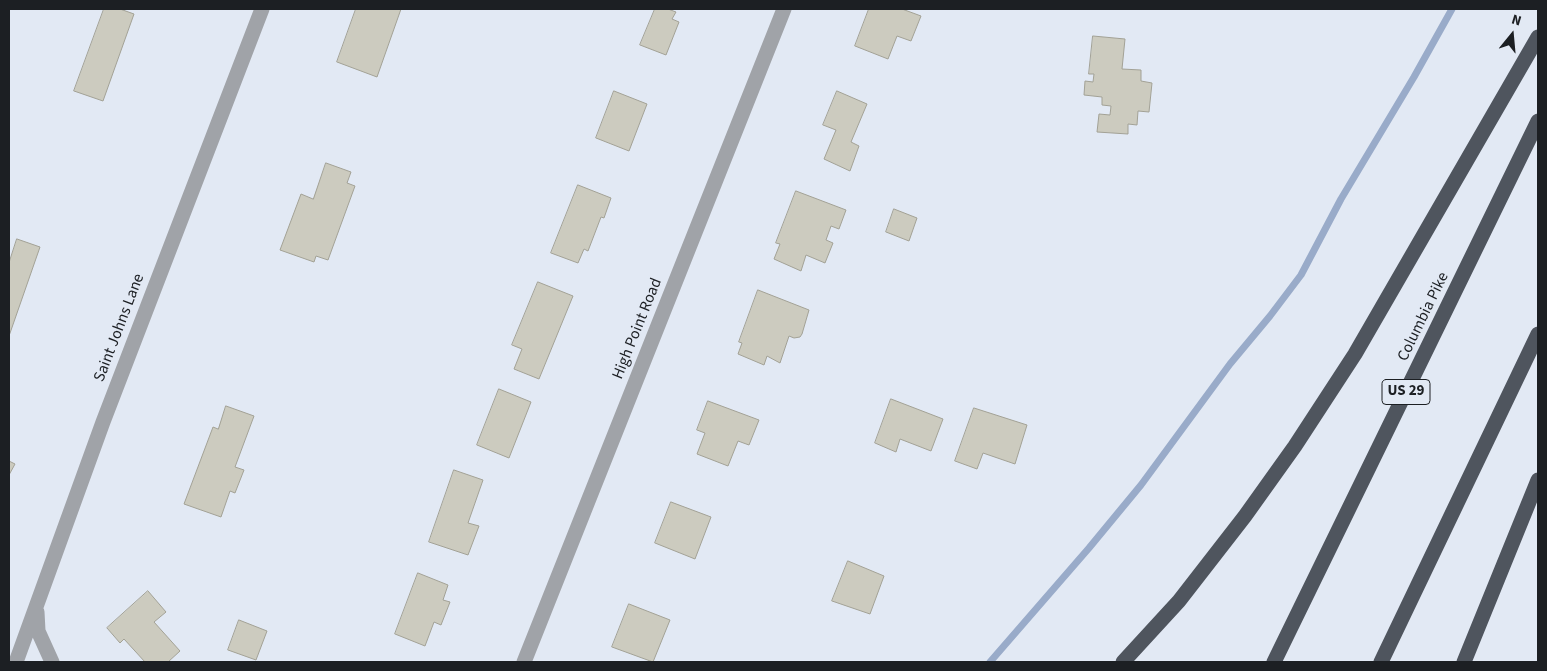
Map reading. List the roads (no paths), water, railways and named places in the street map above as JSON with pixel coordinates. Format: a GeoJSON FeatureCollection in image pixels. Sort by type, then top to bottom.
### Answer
{"type":"FeatureCollection","features":[{"type":"Feature","properties":{"kind":"highway"},"geometry":{"type":"LineString","coordinates":[[1123,662],[1179,601],[1245,516],[1295,446],[1354,354],[1538,37]]}},
{"type":"Feature","properties":{"kind":"highway","name":"Columbia Pike"},"geometry":{"type":"LineString","coordinates":[[1274,662],[1538,121]]}},
{"type":"Feature","properties":{"kind":"highway"},"geometry":{"type":"LineString","coordinates":[[1380,662],[1538,334]]}},
{"type":"Feature","properties":{"kind":"highway"},"geometry":{"type":"LineString","coordinates":[[1464,662],[1538,480]]}},
{"type":"Feature","properties":{"kind":"street","name":"Saint Johns Lane"},"geometry":{"type":"LineString","coordinates":[[16,662],[103,422],[262,9]]}},
{"type":"Feature","properties":{"kind":"street","name":"High Point Road"},"geometry":{"type":"LineString","coordinates":[[524,662],[784,9]]}},
{"type":"Feature","properties":{"kind":"street"},"geometry":{"type":"LineString","coordinates":[[37,605],[38,631],[48,657],[52,662]]}},
{"type":"Feature","properties":{"kind":"waterway"},"geometry":{"type":"LineString","coordinates":[[990,662],[1141,485],[1230,364],[1301,275],[1341,199],[1452,9]]}}]}
